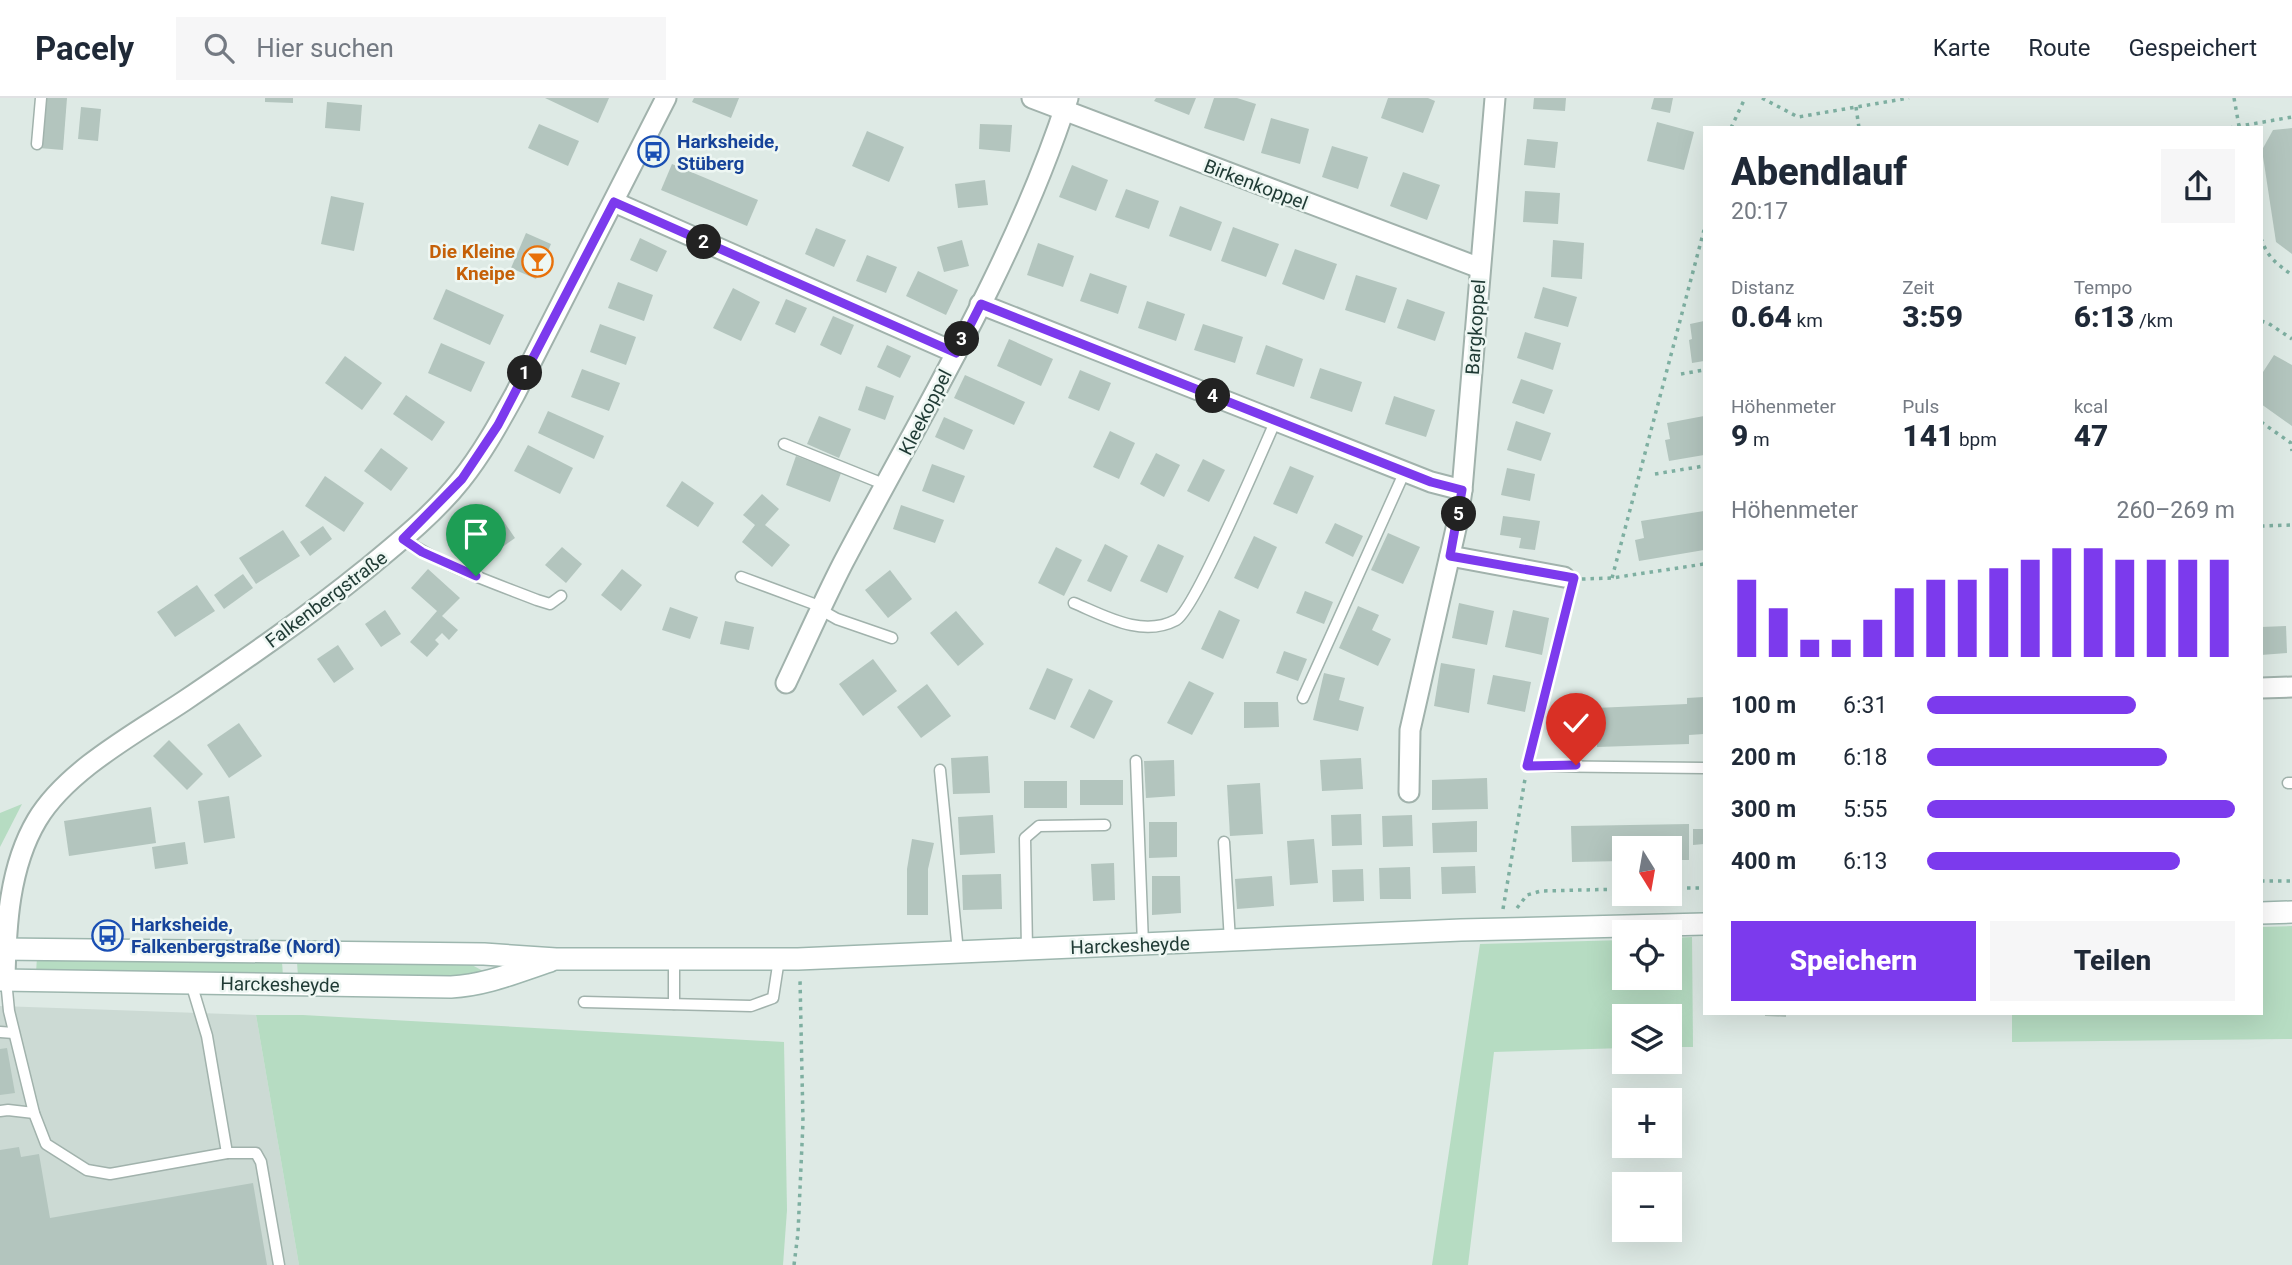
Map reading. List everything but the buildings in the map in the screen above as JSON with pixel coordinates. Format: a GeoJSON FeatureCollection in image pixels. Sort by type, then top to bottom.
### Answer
{"type":"FeatureCollection","features":[{"type":"Feature","properties":{"kind":"main road"},"geometry":{"type":"LineString","coordinates":[[2263,913],[2292,912]]}},
{"type":"Feature","properties":{"kind":"main road","name":"Harckesheyde"},"geometry":{"type":"LineString","coordinates":[[3,949],[484,954],[555,959],[788,959],[1461,930],[1703,924]]}},
{"type":"Feature","properties":{"kind":"main road","name":"Harckesheyde"},"geometry":{"type":"LineString","coordinates":[[3,980],[473,986],[496,981],[555,959]]}},
{"type":"Feature","properties":{"kind":"street","name":"Falkenbergstraße"},"geometry":{"type":"LineString","coordinates":[[3,980],[3,949],[10,905],[25,846],[37,821],[57,792],[89,765],[333,596],[403,539],[462,479],[498,425],[666,98]]}},
{"type":"Feature","properties":{"kind":"street","name":"Birkenkoppel"},"geometry":{"type":"LineString","coordinates":[[1032,98],[1066,104],[1480,268]]}},
{"type":"Feature","properties":{"kind":"street","name":"Bargkoppel"},"geometry":{"type":"LineString","coordinates":[[1409,792],[1410,730],[1450,556],[1462,490],[1495,98]]}},
{"type":"Feature","properties":{"kind":"street","name":"Kleekoppel"},"geometry":{"type":"LineString","coordinates":[[786,683],[843,564],[981,304],[1023,214],[1066,104]]}},
{"type":"Feature","properties":{"kind":"street"},"geometry":{"type":"LineString","coordinates":[[614,202],[956,353]]}},
{"type":"Feature","properties":{"kind":"street"},"geometry":{"type":"LineString","coordinates":[[981,304],[1431,482],[1462,490]]}},
{"type":"Feature","properties":{"kind":"street"},"geometry":{"type":"LineString","coordinates":[[1450,556],[1569,578]]}},
{"type":"Feature","properties":{"kind":"street"},"geometry":{"type":"LineString","coordinates":[[2263,688],[2292,687]]}},
{"type":"Feature","properties":{"kind":"lane"},"geometry":{"type":"LineString","coordinates":[[37,144],[41,98]]}},
{"type":"Feature","properties":{"kind":"lane"},"geometry":{"type":"LineString","coordinates":[[1074,603],[1134,626],[1149,627],[1177,620],[1188,608],[1202,581],[1276,420]]}},
{"type":"Feature","properties":{"kind":"lane"},"geometry":{"type":"LineString","coordinates":[[784,444],[887,485]]}},
{"type":"Feature","properties":{"kind":"lane"},"geometry":{"type":"LineString","coordinates":[[1303,698],[1405,471]]}},
{"type":"Feature","properties":{"kind":"lane"},"geometry":{"type":"LineString","coordinates":[[403,539],[422,552],[450,565],[537,600],[550,604],[561,596]]}},
{"type":"Feature","properties":{"kind":"lane"},"geometry":{"type":"LineString","coordinates":[[741,578],[821,609],[837,619],[892,638]]}},
{"type":"Feature","properties":{"kind":"lane"},"geometry":{"type":"LineString","coordinates":[[1136,761],[1143,945]]}},
{"type":"Feature","properties":{"kind":"lane"},"geometry":{"type":"LineString","coordinates":[[1527,766],[1703,768]]}},
{"type":"Feature","properties":{"kind":"lane"},"geometry":{"type":"LineString","coordinates":[[940,770],[958,953]]}},
{"type":"Feature","properties":{"kind":"lane"},"geometry":{"type":"LineString","coordinates":[[1027,950],[1025,838],[1038,826],[1104,825]]}},
{"type":"Feature","properties":{"kind":"lane"},"geometry":{"type":"LineString","coordinates":[[1224,842],[1230,941]]}},
{"type":"Feature","properties":{"kind":"lane"},"geometry":{"type":"LineString","coordinates":[[584,1002],[751,1006],[773,998],[788,959]]}},
{"type":"Feature","properties":{"kind":"lane"},"geometry":{"type":"LineString","coordinates":[[674,960],[674,1004]]}},
{"type":"Feature","properties":{"kind":"lane"},"geometry":{"type":"LineString","coordinates":[[3,980],[34,1113],[46,1144],[87,1170],[110,1174],[227,1153],[256,1153],[261,1162],[279,1265]]}},
{"type":"Feature","properties":{"kind":"lane"},"geometry":{"type":"LineString","coordinates":[[191,983],[207,1036],[227,1153]]}},
{"type":"Feature","properties":{"kind":"lane"},"geometry":{"type":"LineString","coordinates":[[0,1032],[14,1033]]}},
{"type":"Feature","properties":{"kind":"lane"},"geometry":{"type":"LineString","coordinates":[[0,1111],[34,1113]]}},
{"type":"Feature","properties":{"kind":"path"},"geometry":{"type":"LineString","coordinates":[[1732,126],[1745,98]]}},
{"type":"Feature","properties":{"kind":"path"},"geometry":{"type":"LineString","coordinates":[[1762,98],[1797,117],[1909,98]]}},
{"type":"Feature","properties":{"kind":"path"},"geometry":{"type":"LineString","coordinates":[[2234,98],[2239,126]]}},
{"type":"Feature","properties":{"kind":"path"},"geometry":{"type":"LineString","coordinates":[[1856,107],[1858,126]]}},
{"type":"Feature","properties":{"kind":"path"},"geometry":{"type":"LineString","coordinates":[[2244,126],[2292,117]]}},
{"type":"Feature","properties":{"kind":"path"},"geometry":{"type":"LineString","coordinates":[[1612,578],[1703,234]]}},
{"type":"Feature","properties":{"kind":"path"},"geometry":{"type":"LineString","coordinates":[[2263,252],[2292,275]]}},
{"type":"Feature","properties":{"kind":"path"},"geometry":{"type":"LineString","coordinates":[[2263,322],[2292,340]]}},
{"type":"Feature","properties":{"kind":"path"},"geometry":{"type":"LineString","coordinates":[[1681,374],[1703,370]]}},
{"type":"Feature","properties":{"kind":"path"},"geometry":{"type":"LineString","coordinates":[[2263,423],[2291,443],[2292,451]]}},
{"type":"Feature","properties":{"kind":"path"},"geometry":{"type":"LineString","coordinates":[[1655,474],[1703,466]]}},
{"type":"Feature","properties":{"kind":"path"},"geometry":{"type":"LineString","coordinates":[[2263,526],[2292,524]]}},
{"type":"Feature","properties":{"kind":"path"},"geometry":{"type":"LineString","coordinates":[[1501,915],[1505,905],[1527,766],[1569,578],[1612,578],[1703,564]]}},
{"type":"Feature","properties":{"kind":"path"},"geometry":{"type":"LineString","coordinates":[[2263,881],[2292,881]]}},
{"type":"Feature","properties":{"kind":"path"},"geometry":{"type":"LineString","coordinates":[[1682,888],[1703,888]]}},
{"type":"Feature","properties":{"kind":"path"},"geometry":{"type":"LineString","coordinates":[[788,959],[802,999],[803,1122],[794,1265]]}},
{"type":"Feature","properties":{"kind":"shaded area"},"geometry":{"type":"Polygon","coordinates":[[[0,1006],[256,1015],[299,1265],[0,1265],[0,1006]]]}},
{"type":"Feature","properties":{"kind":"green space"},"geometry":{"type":"Polygon","coordinates":[[[22,804],[0,847],[0,813],[22,804]]]}},
{"type":"Feature","properties":{"kind":"green space"},"geometry":{"type":"Polygon","coordinates":[[[2292,926],[2292,1039],[2012,1042],[2012,1015],[2263,1015],[2263,927],[2292,926]]]}},
{"type":"Feature","properties":{"kind":"green space"},"geometry":{"type":"Polygon","coordinates":[[[1682,937],[1692,937],[1693,1047],[1682,1047],[1682,1004],[1612,1004],[1612,1048],[1494,1052],[1468,1265],[1432,1265],[1480,944],[1612,940],[1612,990],[1682,990],[1682,937]]]}},
{"type":"Feature","properties":{"kind":"green space"},"geometry":{"type":"Polygon","coordinates":[[[37,958],[282,962],[283,976],[36,972],[37,958]]]}},
{"type":"Feature","properties":{"kind":"green space"},"geometry":{"type":"Polygon","coordinates":[[[297,962],[472,965],[483,971],[471,979],[298,977],[297,962]]]}},
{"type":"Feature","properties":{"kind":"green space"},"geometry":{"type":"Polygon","coordinates":[[[256,1015],[303,1015],[784,1042],[787,1210],[783,1265],[299,1265],[256,1015]]]}},
{"type":"Feature","properties":{"kind":"place","name":"Harksheide, Stüberg"},"geometry":{"type":"Point","coordinates":[654,152]}},
{"type":"Feature","properties":{"kind":"place","name":"Die Kleine Kneipe"},"geometry":{"type":"Point","coordinates":[538,262]}},
{"type":"Feature","properties":{"kind":"place","name":"Harksheide, Falkenbergstraße (Nord)"},"geometry":{"type":"Point","coordinates":[108,935]}},
{"type":"Feature","properties":{"kind":"route"},"geometry":{"type":"LineString","coordinates":[[476,576],[422,552],[403,539],[462,479],[498,425],[614,202],[956,353],[981,304],[1431,482],[1462,490],[1450,556],[1574,578],[1527,766],[1576,765]]}}]}
